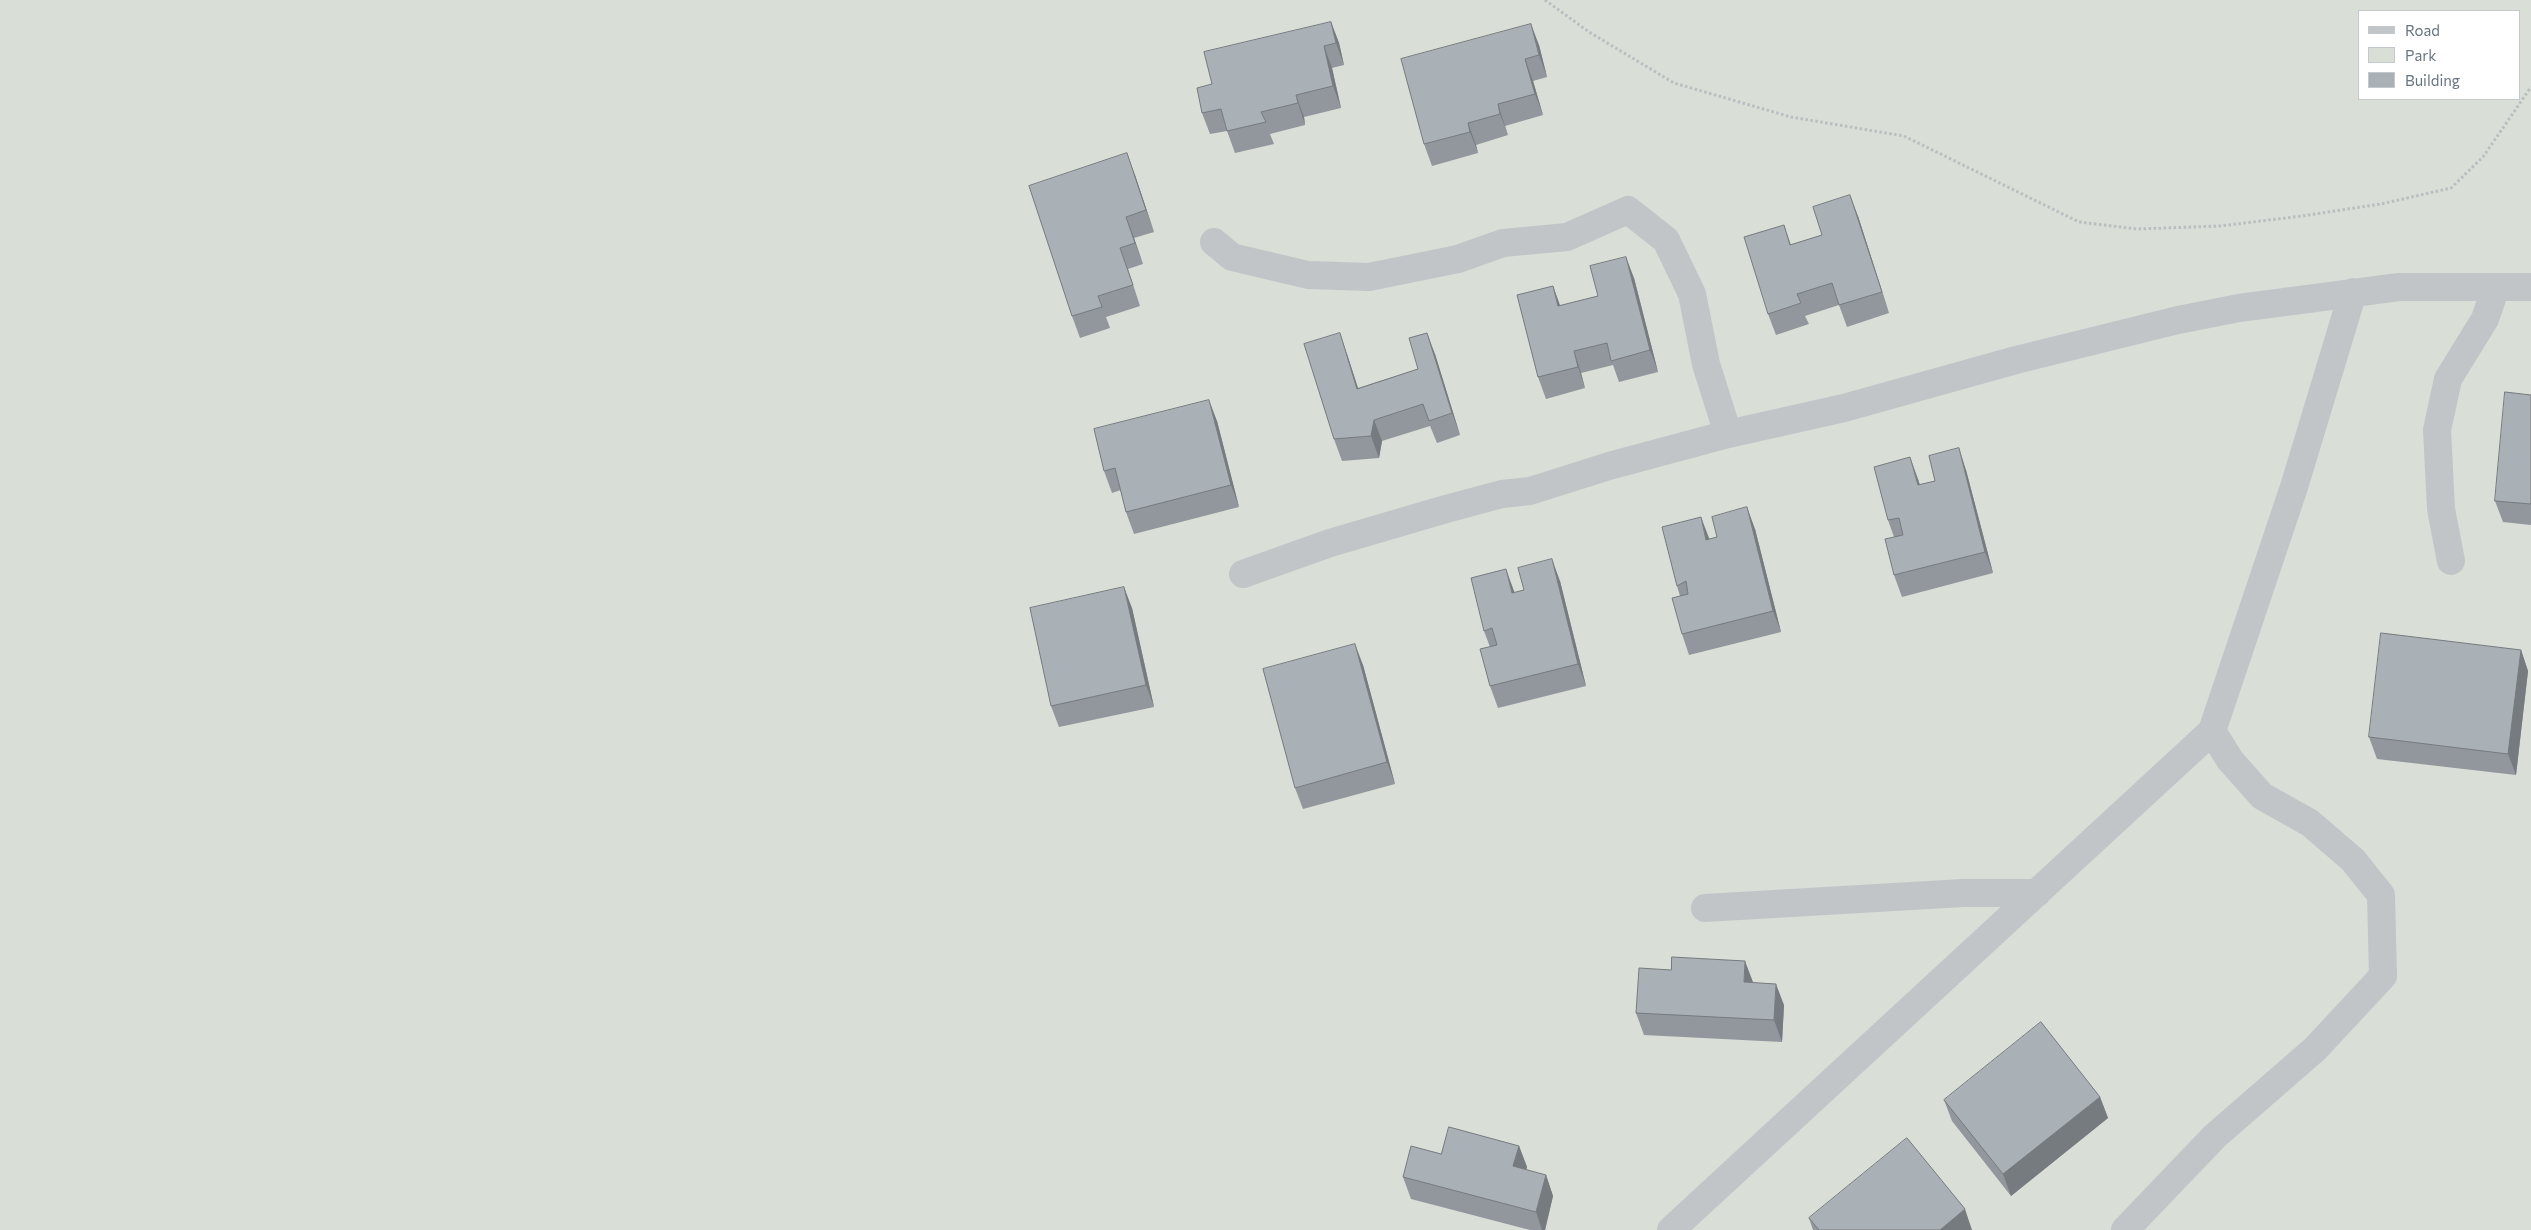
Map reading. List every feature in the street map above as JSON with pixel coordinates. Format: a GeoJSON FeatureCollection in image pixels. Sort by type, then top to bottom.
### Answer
{"type":"FeatureCollection","features":[{"type":"Feature","properties":{"kind":"street"},"geometry":{"type":"LineString","coordinates":[[1214,242],[1232,257],[1298,272],[1369,277],[1458,259],[1503,243],[1567,237],[1628,210],[1666,240],[1692,294],[1706,364],[1728,434]]}},
{"type":"Feature","properties":{"kind":"street"},"geometry":{"type":"LineString","coordinates":[[1243,574],[1330,543],[1427,514],[1502,494],[1530,491],[1609,466],[1728,434],[1844,408],[2016,360],[2178,320],[2239,308],[2399,287],[2531,287]]}},
{"type":"Feature","properties":{"kind":"street"},"geometry":{"type":"LineString","coordinates":[[2451,561],[2441,509],[2437,430],[2448,379],[2485,319],[2496,287]]}},
{"type":"Feature","properties":{"kind":"street"},"geometry":{"type":"LineString","coordinates":[[1671,1230],[2212,731],[2294,487],[2353,292]]}},
{"type":"Feature","properties":{"kind":"street"},"geometry":{"type":"LineString","coordinates":[[2125,1230],[2215,1136],[2315,1049],[2383,976],[2381,895],[2353,860],[2310,823],[2262,796],[2230,760],[2212,731]]}},
{"type":"Feature","properties":{"kind":"street"},"geometry":{"type":"LineString","coordinates":[[1706,908],[1963,893],[2037,893]]}},
{"type":"Feature","properties":{"kind":"path"},"geometry":{"type":"LineString","coordinates":[[1545,0],[1590,32],[1674,83],[1791,117],[1904,136],[2079,222],[2137,229],[2220,226],[2302,216],[2381,204],[2451,188],[2483,157],[2531,87]]}},
{"type":"Feature","properties":{"kind":"green space"},"geometry":{"type":"Polygon","coordinates":[[[0,0],[2531,0],[2531,1230],[0,1230],[0,0]]]}},
{"type":"Feature","properties":{"kind":"building"},"geometry":{"type":"Polygon","coordinates":[[[1331,22],[1336,43],[1324,46],[1333,86],[1296,95],[1298,103],[1261,112],[1266,122],[1227,131],[1221,109],[1202,113],[1197,88],[1212,84],[1204,52],[1331,22]]]}},
{"type":"Feature","properties":{"kind":"building"},"geometry":{"type":"Polygon","coordinates":[[[1531,24],[1539,55],[1525,59],[1535,94],[1498,104],[1500,114],[1468,123],[1470,132],[1424,144],[1401,59],[1531,24]]]}},
{"type":"Feature","properties":{"kind":"building"},"geometry":{"type":"Polygon","coordinates":[[[1127,153],[1146,210],[1126,217],[1135,243],[1120,248],[1133,285],[1098,296],[1102,307],[1072,316],[1029,186],[1127,153]]]}},
{"type":"Feature","properties":{"kind":"building"},"geometry":{"type":"Polygon","coordinates":[[[1850,195],[1882,292],[1839,305],[1832,283],[1797,294],[1801,303],[1768,314],[1744,237],[1784,225],[1790,245],[1822,235],[1813,207],[1850,195]]]}},
{"type":"Feature","properties":{"kind":"building"},"geometry":{"type":"Polygon","coordinates":[[[1626,257],[1650,350],[1611,361],[1607,343],[1574,351],[1578,367],[1538,377],[1517,295],[1553,286],[1558,306],[1598,296],[1590,266],[1626,257]]]}},
{"type":"Feature","properties":{"kind":"building"},"geometry":{"type":"Polygon","coordinates":[[[1340,333],[1357,389],[1418,369],[1409,338],[1427,333],[1452,413],[1429,421],[1423,404],[1374,420],[1371,436],[1334,439],[1304,344],[1340,333]]]}},
{"type":"Feature","properties":{"kind":"building"},"geometry":{"type":"Polygon","coordinates":[[[2505,392],[2531,395],[2531,504],[2495,501],[2505,392]]]}},
{"type":"Feature","properties":{"kind":"building"},"geometry":{"type":"Polygon","coordinates":[[[1209,400],[1231,485],[1126,512],[1115,468],[1104,471],[1094,429],[1209,400]]]}},
{"type":"Feature","properties":{"kind":"building"},"geometry":{"type":"Polygon","coordinates":[[[1959,448],[1985,552],[1894,575],[1885,539],[1903,535],[1899,518],[1888,520],[1874,467],[1910,457],[1918,485],[1935,481],[1929,456],[1959,448]]]}},
{"type":"Feature","properties":{"kind":"building"},"geometry":{"type":"Polygon","coordinates":[[[1747,507],[1773,611],[1682,634],[1672,598],[1688,594],[1686,581],[1677,586],[1662,527],[1701,517],[1706,540],[1717,537],[1712,517],[1747,507]]]}},
{"type":"Feature","properties":{"kind":"building"},"geometry":{"type":"Polygon","coordinates":[[[1552,559],[1578,664],[1490,686],[1480,649],[1497,645],[1492,628],[1484,631],[1471,578],[1506,569],[1512,593],[1524,590],[1518,568],[1552,559]]]}},
{"type":"Feature","properties":{"kind":"building"},"geometry":{"type":"Polygon","coordinates":[[[1124,587],[1146,685],[1051,706],[1030,608],[1124,587]]]}},
{"type":"Feature","properties":{"kind":"building"},"geometry":{"type":"Polygon","coordinates":[[[2381,633],[2521,650],[2508,754],[2369,737],[2381,633]]]}},
{"type":"Feature","properties":{"kind":"building"},"geometry":{"type":"Polygon","coordinates":[[[1355,644],[1387,762],[1295,788],[1263,669],[1355,644]]]}},
{"type":"Feature","properties":{"kind":"building"},"geometry":{"type":"Polygon","coordinates":[[[1672,957],[1745,961],[1744,982],[1776,984],[1774,1020],[1636,1013],[1639,968],[1671,970],[1672,957]]]}},
{"type":"Feature","properties":{"kind":"building"},"geometry":{"type":"Polygon","coordinates":[[[2041,1022],[2100,1097],[2003,1174],[1944,1100],[2041,1022]]]}},
{"type":"Feature","properties":{"kind":"building"},"geometry":{"type":"Polygon","coordinates":[[[1449,1127],[1519,1146],[1513,1166],[1546,1175],[1536,1212],[1403,1177],[1411,1146],[1441,1154],[1449,1127]]]}},
{"type":"Feature","properties":{"kind":"building"},"geometry":{"type":"Polygon","coordinates":[[[1907,1138],[1965,1209],[1940,1230],[1819,1230],[1809,1218],[1907,1138]]]}}]}
